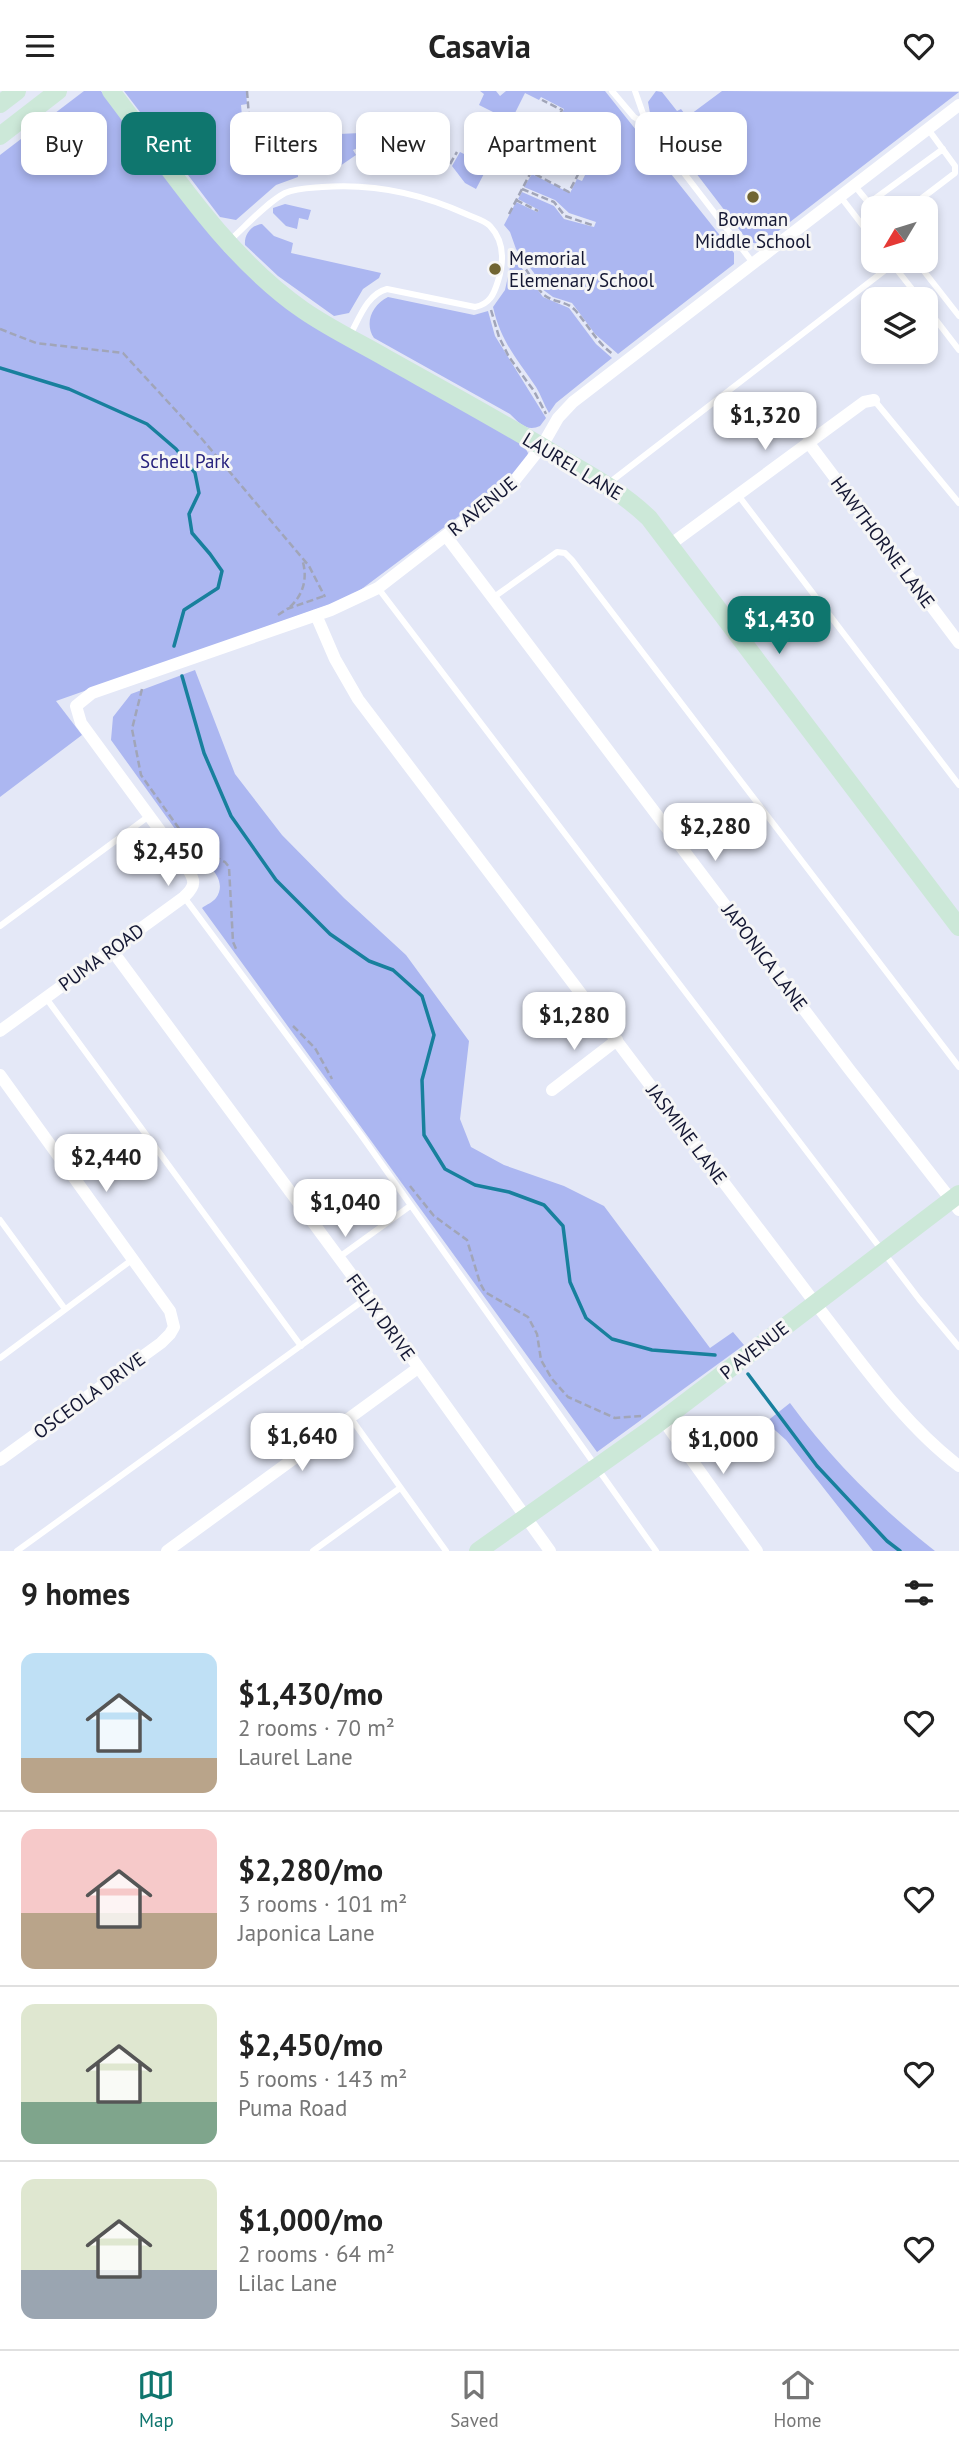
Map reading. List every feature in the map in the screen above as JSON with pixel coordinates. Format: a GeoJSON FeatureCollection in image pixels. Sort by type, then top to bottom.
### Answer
{"type":"FeatureCollection","features":[{"type":"Feature","properties":{"kind":"street"},"geometry":{"type":"LineString","coordinates":[[0,104],[17,91]]}},
{"type":"Feature","properties":{"kind":"street"},"geometry":{"type":"LineString","coordinates":[[0,136],[58,91]]}},
{"type":"Feature","properties":{"kind":"street","name":"LAUREL LANE"},"geometry":{"type":"LineString","coordinates":[[111,91],[228,242],[285,296],[326,324],[542,446],[637,506],[671,544],[959,927]]}},
{"type":"Feature","properties":{"kind":"street","name":"R AVENUE"},"geometry":{"type":"LineString","coordinates":[[149,816],[81,723],[76,706],[92,693],[331,610],[379,587],[511,485],[542,446],[558,418],[573,402],[959,105]]}},
{"type":"Feature","properties":{"kind":"street"},"geometry":{"type":"LineString","coordinates":[[671,544],[864,402],[874,400]]}},
{"type":"Feature","properties":{"kind":"street","name":"HAWTHORNE LANE"},"geometry":{"type":"LineString","coordinates":[[808,442],[959,643]]}},
{"type":"Feature","properties":{"kind":"street","name":"JAPONICA LANE"},"geometry":{"type":"LineString","coordinates":[[446,535],[849,1069],[956,1202]]}},
{"type":"Feature","properties":{"kind":"street","name":"JASMINE LANE"},"geometry":{"type":"LineString","coordinates":[[316,615],[335,659],[358,699],[815,1303],[883,1389],[959,1466]]}},
{"type":"Feature","properties":{"kind":"street"},"geometry":{"type":"LineString","coordinates":[[149,816],[192,876],[194,888],[184,897]]}},
{"type":"Feature","properties":{"kind":"street","name":"PUMA ROAD"},"geometry":{"type":"LineString","coordinates":[[0,1031],[184,897]]}},
{"type":"Feature","properties":{"kind":"street","name":"FELIX DRIVE"},"geometry":{"type":"LineString","coordinates":[[111,949],[368,1297],[550,1551]]}},
{"type":"Feature","properties":{"kind":"street"},"geometry":{"type":"LineString","coordinates":[[552,1090],[617,1041]]}},
{"type":"Feature","properties":{"kind":"street"},"geometry":{"type":"LineString","coordinates":[[0,1075],[133,1259]]}},
{"type":"Feature","properties":{"kind":"street","name":"P AVENUE"},"geometry":{"type":"LineString","coordinates":[[478,1551],[527,1519],[657,1424],[883,1251],[956,1202]]}},
{"type":"Feature","properties":{"kind":"street","name":"OSCEOLA DRIVE"},"geometry":{"type":"LineString","coordinates":[[0,1460],[170,1334],[174,1327],[170,1311],[133,1259]]}},
{"type":"Feature","properties":{"kind":"street"},"geometry":{"type":"LineString","coordinates":[[167,1551],[418,1368]]}},
{"type":"Feature","properties":{"kind":"street"},"geometry":{"type":"LineString","coordinates":[[657,1424],[757,1551]]}},
{"type":"Feature","properties":{"kind":"lane"},"geometry":{"type":"LineString","coordinates":[[612,91],[635,118]]}},
{"type":"Feature","properties":{"kind":"lane"},"geometry":{"type":"LineString","coordinates":[[639,93],[644,112]]}},
{"type":"Feature","properties":{"kind":"lane"},"geometry":{"type":"LineString","coordinates":[[925,196],[955,173],[955,166],[928,129]]}},
{"type":"Feature","properties":{"kind":"lane"},"geometry":{"type":"LineString","coordinates":[[884,196],[943,149]]}},
{"type":"Feature","properties":{"kind":"lane"},"geometry":{"type":"LineString","coordinates":[[686,175],[754,263]]}},
{"type":"Feature","properties":{"kind":"lane"},"geometry":{"type":"LineString","coordinates":[[854,185],[863,196]]}},
{"type":"Feature","properties":{"kind":"lane"},"geometry":{"type":"LineString","coordinates":[[228,242],[282,195],[302,188],[328,186],[377,188],[427,198],[485,223],[494,232],[501,244],[503,259],[495,290],[487,302],[475,307],[393,289],[381,290],[369,301],[349,337]]}},
{"type":"Feature","properties":{"kind":"lane"},"geometry":{"type":"LineString","coordinates":[[840,196],[861,223]]}},
{"type":"Feature","properties":{"kind":"lane"},"geometry":{"type":"LineString","coordinates":[[606,485],[877,273]]}},
{"type":"Feature","properties":{"kind":"lane"},"geometry":{"type":"LineString","coordinates":[[900,273],[911,287]]}},
{"type":"Feature","properties":{"kind":"lane"},"geometry":{"type":"LineString","coordinates":[[925,273],[959,316]]}},
{"type":"Feature","properties":{"kind":"lane"},"geometry":{"type":"LineString","coordinates":[[938,323],[959,350]]}},
{"type":"Feature","properties":{"kind":"lane"},"geometry":{"type":"LineString","coordinates":[[874,400],[959,503]]}},
{"type":"Feature","properties":{"kind":"lane"},"geometry":{"type":"LineString","coordinates":[[736,494],[959,785]]}},
{"type":"Feature","properties":{"kind":"lane"},"geometry":{"type":"LineString","coordinates":[[494,597],[556,551],[565,553],[572,560],[959,1067]]}},
{"type":"Feature","properties":{"kind":"lane"},"geometry":{"type":"LineString","coordinates":[[379,587],[883,1251],[959,1347]]}},
{"type":"Feature","properties":{"kind":"lane"},"geometry":{"type":"LineString","coordinates":[[0,926],[149,816]]}},
{"type":"Feature","properties":{"kind":"lane"},"geometry":{"type":"LineString","coordinates":[[184,897],[361,1135],[656,1551]]}},
{"type":"Feature","properties":{"kind":"lane"},"geometry":{"type":"LineString","coordinates":[[46,998],[301,1346]]}},
{"type":"Feature","properties":{"kind":"lane"},"geometry":{"type":"LineString","coordinates":[[338,1258],[410,1206]]}},
{"type":"Feature","properties":{"kind":"lane"},"geometry":{"type":"LineString","coordinates":[[0,1220],[65,1309]]}},
{"type":"Feature","properties":{"kind":"lane"},"geometry":{"type":"LineString","coordinates":[[0,1357],[133,1259]]}},
{"type":"Feature","properties":{"kind":"lane"},"geometry":{"type":"LineString","coordinates":[[17,1551],[368,1297]]}},
{"type":"Feature","properties":{"kind":"lane"},"geometry":{"type":"LineString","coordinates":[[350,1417],[446,1551]]}},
{"type":"Feature","properties":{"kind":"lane"},"geometry":{"type":"LineString","coordinates":[[313,1551],[400,1488]]}},
{"type":"Feature","properties":{"kind":"path"},"geometry":{"type":"LineString","coordinates":[[247,91],[249,112]]}},
{"type":"Feature","properties":{"kind":"path"},"geometry":{"type":"LineString","coordinates":[[509,214],[531,172],[569,192],[589,153],[550,134],[562,110],[542,100]]}},
{"type":"Feature","properties":{"kind":"path"},"geometry":{"type":"LineString","coordinates":[[450,164],[457,152]]}},
{"type":"Feature","properties":{"kind":"path"},"geometry":{"type":"LineString","coordinates":[[522,189],[554,202],[565,216],[595,226]]}},
{"type":"Feature","properties":{"kind":"path"},"geometry":{"type":"LineString","coordinates":[[516,200],[538,211]]}},
{"type":"Feature","properties":{"kind":"path"},"geometry":{"type":"LineString","coordinates":[[520,261],[542,293],[574,308],[600,345],[616,357]]}},
{"type":"Feature","properties":{"kind":"path"},"geometry":{"type":"LineString","coordinates":[[490,308],[509,357],[534,391],[547,417],[553,410]]}},
{"type":"Feature","properties":{"kind":"path"},"geometry":{"type":"LineString","coordinates":[[0,329],[36,343],[123,353],[202,439],[309,566],[331,610]]}},
{"type":"Feature","properties":{"kind":"path"},"geometry":{"type":"LineString","coordinates":[[287,609],[302,591],[305,579],[300,556]]}},
{"type":"Feature","properties":{"kind":"path"},"geometry":{"type":"LineString","coordinates":[[146,685],[139,695],[132,729],[141,775],[190,844],[225,862],[229,867],[233,942],[243,960]]}},
{"type":"Feature","properties":{"kind":"path"},"geometry":{"type":"LineString","coordinates":[[287,1020],[315,1048],[337,1088]]}},
{"type":"Feature","properties":{"kind":"path"},"geometry":{"type":"LineString","coordinates":[[406,1181],[434,1216],[467,1240],[485,1292],[528,1317],[537,1334],[541,1360],[552,1379],[568,1397],[615,1419],[642,1416],[657,1424]]}},
{"type":"Feature","properties":{"kind":"green space","name":"Schell Park"},"geometry":{"type":"Polygon","coordinates":[[[84,91],[101,91],[121,117],[121,175],[166,175],[225,252],[523,444],[528,453],[527,459],[506,481],[351,597],[56,701],[82,735],[0,797],[0,155],[21,139],[21,175],[107,175],[107,112],[56,112],[84,91]]]}},
{"type":"Feature","properties":{"kind":"green space"},"geometry":{"type":"Polygon","coordinates":[[[124,91],[246,91],[247,104],[241,105],[242,112],[230,112],[230,175],[298,177],[276,185],[236,220],[220,217],[188,175],[216,175],[216,112],[140,112],[124,91]]]}},
{"type":"Feature","properties":{"kind":"green space"},"geometry":{"type":"Polygon","coordinates":[[[480,91],[496,91],[500,96],[506,91],[605,91],[635,129],[635,175],[672,175],[734,253],[734,264],[618,354],[595,334],[572,303],[553,297],[542,289],[504,225],[516,202],[537,212],[539,210],[518,199],[522,192],[554,206],[564,219],[594,227],[596,222],[569,213],[555,200],[524,187],[534,175],[570,193],[577,179],[582,181],[585,175],[621,175],[621,112],[562,112],[564,109],[541,97],[539,100],[525,93],[516,112],[493,112],[479,105],[484,94],[480,91]]]}},
{"type":"Feature","properties":{"kind":"green space","name":"Bowman Middle School"},"geometry":{"type":"Polygon","coordinates":[[[656,91],[662,92],[677,111],[681,109],[683,112],[650,112],[648,102],[656,91]]]}},
{"type":"Feature","properties":{"kind":"green space","name":"Bowman Middle School"},"geometry":{"type":"Polygon","coordinates":[[[722,91],[959,92],[760,245],[748,241],[697,175],[747,175],[747,112],[694,112],[722,91]]]}},
{"type":"Feature","properties":{"kind":"green space"},"geometry":{"type":"Polygon","coordinates":[[[356,133],[356,149],[353,150],[356,155],[342,165],[342,134],[356,133]]]}},
{"type":"Feature","properties":{"kind":"green space"},"geometry":{"type":"Polygon","coordinates":[[[460,152],[464,154],[464,175],[483,175],[476,189],[465,183],[452,166],[460,152]]]}},
{"type":"Feature","properties":{"kind":"green space"},"geometry":{"type":"Polygon","coordinates":[[[285,204],[311,210],[308,220],[299,218],[297,229],[286,226],[273,213],[273,208],[285,204]]]}},
{"type":"Feature","properties":{"kind":"green space"},"geometry":{"type":"Polygon","coordinates":[[[262,224],[274,236],[293,243],[291,253],[381,273],[379,278],[363,289],[349,313],[334,316],[278,276],[245,245],[249,231],[262,224]]]}},
{"type":"Feature","properties":{"kind":"green space"},"geometry":{"type":"Polygon","coordinates":[[[511,263],[518,263],[543,297],[569,308],[596,344],[612,358],[556,403],[549,413],[536,387],[505,340],[496,319],[493,307],[505,290],[511,263]]]}},
{"type":"Feature","properties":{"kind":"green space"},"geometry":{"type":"Polygon","coordinates":[[[388,297],[474,315],[488,311],[495,336],[546,418],[540,426],[524,426],[510,414],[374,338],[370,326],[371,315],[382,300],[388,297]]]}},
{"type":"Feature","properties":{"kind":"green space"},"geometry":{"type":"Polygon","coordinates":[[[195,670],[235,774],[282,835],[344,898],[406,955],[469,1041],[460,1119],[471,1147],[504,1165],[564,1186],[604,1206],[710,1348],[733,1332],[744,1345],[597,1452],[202,908],[215,899],[219,892],[219,879],[207,864],[196,858],[111,740],[113,717],[131,694],[195,670]]]}},
{"type":"Feature","properties":{"kind":"green space"},"geometry":{"type":"Polygon","coordinates":[[[790,1403],[857,1482],[935,1551],[873,1551],[786,1440],[766,1422],[790,1403]]]}},
{"type":"Feature","properties":{"kind":"waterway"},"geometry":{"type":"LineString","coordinates":[[0,368],[69,389],[147,424],[176,449],[195,473],[199,493],[189,514],[192,533],[222,571],[218,588],[184,610],[174,646]]}},
{"type":"Feature","properties":{"kind":"waterway"},"geometry":{"type":"LineString","coordinates":[[182,676],[204,753],[231,816],[276,880],[330,934],[369,961],[393,970],[422,996],[434,1035],[422,1080],[424,1135],[445,1169],[475,1185],[509,1192],[544,1205],[563,1226],[570,1282],[586,1318],[612,1339],[652,1350],[715,1355]]}},
{"type":"Feature","properties":{"kind":"waterway"},"geometry":{"type":"LineString","coordinates":[[748,1374],[817,1466],[887,1541],[900,1551]]}},
{"type":"Feature","properties":{"kind":"place","name":"Bowman Middle School"},"geometry":{"type":"Point","coordinates":[753,197]}},
{"type":"Feature","properties":{"kind":"place","name":"Memorial Elemenary School"},"geometry":{"type":"Point","coordinates":[495,269]}}]}
